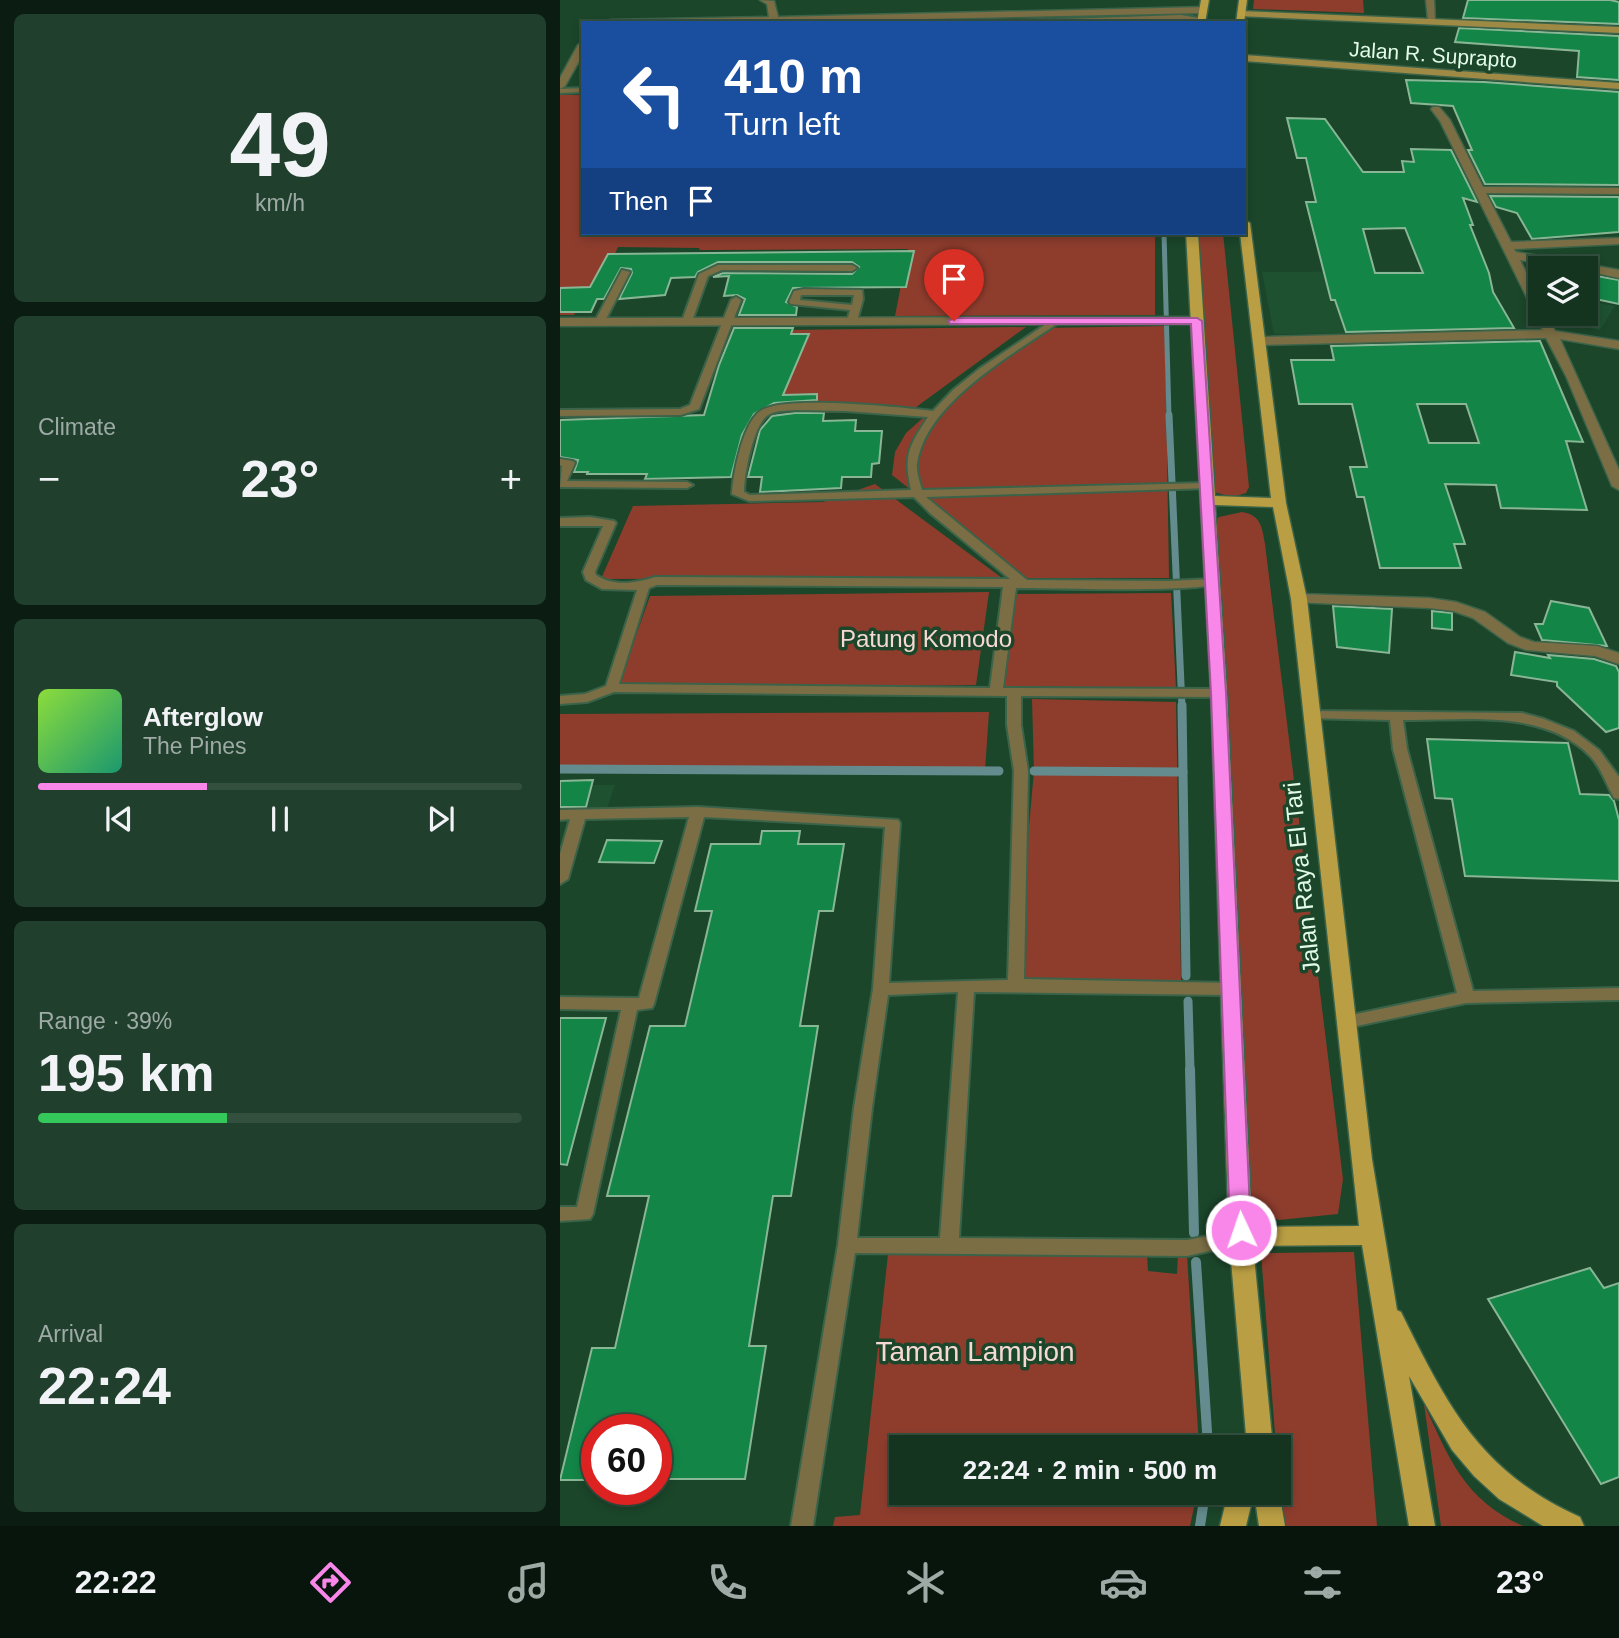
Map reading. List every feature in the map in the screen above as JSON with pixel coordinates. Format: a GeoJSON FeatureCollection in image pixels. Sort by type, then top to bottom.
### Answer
{"type":"FeatureCollection","features":[{"type":"Feature","properties":{"kind":"main road"},"geometry":{"type":"LineString","coordinates":[[1202,17],[1205,0]]}},
{"type":"Feature","properties":{"kind":"main road"},"geometry":{"type":"LineString","coordinates":[[1243,0],[1241,19],[1432,20],[1619,30]]}},
{"type":"Feature","properties":{"kind":"main road","name":"Jalan R. Suprapto"},"geometry":{"type":"LineString","coordinates":[[1246,58],[1619,86]]}},
{"type":"Feature","properties":{"kind":"main road"},"geometry":{"type":"LineString","coordinates":[[1192,235],[1189,321],[1207,493],[1219,693],[1241,1237],[1256,1435]]}},
{"type":"Feature","properties":{"kind":"main road","name":"Jalan Raya El Tari"},"geometry":{"type":"LineString","coordinates":[[1246,235],[1279,503],[1299,599],[1372,1235],[1422,1526]]}},
{"type":"Feature","properties":{"kind":"main road"},"geometry":{"type":"LineString","coordinates":[[1207,493],[1279,503]]}},
{"type":"Feature","properties":{"kind":"main road"},"geometry":{"type":"LineString","coordinates":[[1241,1237],[1372,1235]]}},
{"type":"Feature","properties":{"kind":"main road"},"geometry":{"type":"LineString","coordinates":[[1384,1300],[1444,1418],[1482,1469],[1529,1508],[1571,1526]]}},
{"type":"Feature","properties":{"kind":"main road"},"geometry":{"type":"LineString","coordinates":[[1233,1526],[1238,1505]]}},
{"type":"Feature","properties":{"kind":"main road"},"geometry":{"type":"LineString","coordinates":[[1269,1505],[1272,1526]]}},
{"type":"Feature","properties":{"kind":"street"},"geometry":{"type":"LineString","coordinates":[[764,0],[771,3],[774,18]]}},
{"type":"Feature","properties":{"kind":"street"},"geometry":{"type":"LineString","coordinates":[[1430,0],[1432,20]]}},
{"type":"Feature","properties":{"kind":"street"},"geometry":{"type":"LineString","coordinates":[[676,21],[994,11],[1202,17]]}},
{"type":"Feature","properties":{"kind":"street"},"geometry":{"type":"LineString","coordinates":[[560,88],[581,49]]}},
{"type":"Feature","properties":{"kind":"street"},"geometry":{"type":"LineString","coordinates":[[1436,108],[1445,120],[1528,288]]}},
{"type":"Feature","properties":{"kind":"street"},"geometry":{"type":"LineString","coordinates":[[1478,190],[1619,191]]}},
{"type":"Feature","properties":{"kind":"street"},"geometry":{"type":"LineString","coordinates":[[1510,251],[1619,241]]}},
{"type":"Feature","properties":{"kind":"street"},"geometry":{"type":"LineString","coordinates":[[1510,251],[1619,274]]}},
{"type":"Feature","properties":{"kind":"street"},"geometry":{"type":"LineString","coordinates":[[560,321],[1189,321]]}},
{"type":"Feature","properties":{"kind":"street"},"geometry":{"type":"LineString","coordinates":[[1546,326],[1572,376],[1619,486]]}},
{"type":"Feature","properties":{"kind":"street"},"geometry":{"type":"LineString","coordinates":[[1260,341],[1550,334],[1619,345]]}},
{"type":"Feature","properties":{"kind":"street"},"geometry":{"type":"LineString","coordinates":[[1299,599],[1429,603],[1456,607],[1479,615],[1514,640],[1532,647],[1597,651],[1619,659]]}},
{"type":"Feature","properties":{"kind":"lane"},"geometry":{"type":"LineString","coordinates":[[1024,21],[1202,17]]}},
{"type":"Feature","properties":{"kind":"lane"},"geometry":{"type":"LineString","coordinates":[[560,88],[581,90]]}},
{"type":"Feature","properties":{"kind":"lane"},"geometry":{"type":"LineString","coordinates":[[687,321],[704,274],[710,270],[721,267],[852,268]]}},
{"type":"Feature","properties":{"kind":"lane"},"geometry":{"type":"LineString","coordinates":[[600,321],[625,272]]}},
{"type":"Feature","properties":{"kind":"lane"},"geometry":{"type":"LineString","coordinates":[[852,321],[856,308],[859,292],[797,293],[794,302],[856,308]]}},
{"type":"Feature","properties":{"kind":"lane"},"geometry":{"type":"LineString","coordinates":[[560,414],[681,412],[695,407],[736,300]]}},
{"type":"Feature","properties":{"kind":"lane"},"geometry":{"type":"LineString","coordinates":[[1016,583],[929,507],[917,492],[912,457],[921,432],[951,396],[1055,321]]}},
{"type":"Feature","properties":{"kind":"lane"},"geometry":{"type":"LineString","coordinates":[[934,414],[816,407],[773,409],[764,413],[757,422],[739,474],[737,491],[741,496],[750,498],[1154,486],[1181,487],[1207,493]]}},
{"type":"Feature","properties":{"kind":"lane"},"geometry":{"type":"LineString","coordinates":[[560,462],[569,462],[560,484],[687,485]]}},
{"type":"Feature","properties":{"kind":"lane"},"geometry":{"type":"LineString","coordinates":[[560,523],[610,523],[589,572],[590,577],[602,585],[644,586],[655,581],[1169,585],[1211,583]]}},
{"type":"Feature","properties":{"kind":"lane"},"geometry":{"type":"LineString","coordinates":[[996,692],[1016,583]]}},
{"type":"Feature","properties":{"kind":"lane"},"geometry":{"type":"LineString","coordinates":[[614,687],[612,685],[644,586]]}},
{"type":"Feature","properties":{"kind":"lane"},"geometry":{"type":"LineString","coordinates":[[560,699],[587,698],[614,687],[1219,693]]}},
{"type":"Feature","properties":{"kind":"lane"},"geometry":{"type":"LineString","coordinates":[[1014,693],[1014,722],[1021,771],[1016,985]]}},
{"type":"Feature","properties":{"kind":"lane"},"geometry":{"type":"LineString","coordinates":[[1312,715],[1522,717],[1547,723],[1573,734],[1602,758],[1615,780],[1619,795]]}},
{"type":"Feature","properties":{"kind":"lane"},"geometry":{"type":"LineString","coordinates":[[1396,716],[1400,749],[1466,997]]}},
{"type":"Feature","properties":{"kind":"lane"},"geometry":{"type":"LineString","coordinates":[[560,1003],[646,1004],[698,812]]}},
{"type":"Feature","properties":{"kind":"lane"},"geometry":{"type":"LineString","coordinates":[[560,815],[698,812],[893,823],[881,989],[863,1108],[847,1245],[802,1526]]}},
{"type":"Feature","properties":{"kind":"lane"},"geometry":{"type":"LineString","coordinates":[[560,879],[579,815]]}},
{"type":"Feature","properties":{"kind":"lane"},"geometry":{"type":"LineString","coordinates":[[881,989],[1016,985],[1229,989]]}},
{"type":"Feature","properties":{"kind":"lane"},"geometry":{"type":"LineString","coordinates":[[949,1246],[966,988]]}},
{"type":"Feature","properties":{"kind":"lane"},"geometry":{"type":"LineString","coordinates":[[1347,1022],[1466,997],[1619,994]]}},
{"type":"Feature","properties":{"kind":"lane"},"geometry":{"type":"LineString","coordinates":[[560,1214],[584,1214],[629,1004]]}},
{"type":"Feature","properties":{"kind":"lane"},"geometry":{"type":"LineString","coordinates":[[847,1245],[1187,1248],[1241,1237]]}},
{"type":"Feature","properties":{"kind":"shaded area"},"geometry":{"type":"Polygon","coordinates":[[[1414,271],[1435,333],[1274,334],[1262,272],[1414,271]]]}},
{"type":"Feature","properties":{"kind":"shaded area"},"geometry":{"type":"Polygon","coordinates":[[[1598,303],[1615,306],[1600,330],[1578,326],[1598,326],[1598,303]]]}},
{"type":"Feature","properties":{"kind":"shaded area"},"geometry":{"type":"Polygon","coordinates":[[[560,785],[615,785],[607,808],[560,809],[560,785]]]}},
{"type":"Feature","properties":{"kind":"green space"},"geometry":{"type":"Polygon","coordinates":[[[1254,0],[1363,0],[1364,13],[1253,9],[1254,0]]]}},
{"type":"Feature","properties":{"kind":"green space"},"geometry":{"type":"Polygon","coordinates":[[[560,95],[581,95],[581,235],[1155,235],[1155,315],[895,316],[908,249],[700,250],[618,247],[605,276],[586,291],[574,315],[560,315],[560,95]]]}},
{"type":"Feature","properties":{"kind":"green space"},"geometry":{"type":"Polygon","coordinates":[[[1199,235],[1223,235],[1249,487],[1246,493],[1232,497],[1214,492],[1199,235]]]}},
{"type":"Feature","properties":{"kind":"green space"},"geometry":{"type":"Polygon","coordinates":[[[1165,326],[1169,578],[1022,578],[892,475],[895,452],[906,433],[942,401],[1041,328],[1165,326]]]}},
{"type":"Feature","properties":{"kind":"green space"},"geometry":{"type":"Polygon","coordinates":[[[1026,327],[908,413],[759,412],[787,330],[1026,327]]]}},
{"type":"Feature","properties":{"kind":"green space"},"geometry":{"type":"Polygon","coordinates":[[[875,484],[1002,578],[601,579],[633,506],[823,502],[875,484]]]}},
{"type":"Feature","properties":{"kind":"green space"},"geometry":{"type":"Polygon","coordinates":[[[1242,512],[1257,519],[1265,544],[1343,1179],[1338,1214],[1279,1220],[1257,1212],[1250,1197],[1215,522],[1219,517],[1242,512]]]}},
{"type":"Feature","properties":{"kind":"green space","name":"Patung Komodo"},"geometry":{"type":"Polygon","coordinates":[[[989,592],[976,685],[617,689],[650,596],[989,592]]]}},
{"type":"Feature","properties":{"kind":"green space"},"geometry":{"type":"Polygon","coordinates":[[[1171,593],[1176,688],[1001,686],[1004,594],[1171,593]]]}},
{"type":"Feature","properties":{"kind":"green space"},"geometry":{"type":"Polygon","coordinates":[[[1032,699],[1176,702],[1181,981],[1015,980],[1034,771],[1032,699]]]}},
{"type":"Feature","properties":{"kind":"green space"},"geometry":{"type":"Polygon","coordinates":[[[989,712],[985,770],[560,772],[560,714],[989,712]]]}},
{"type":"Feature","properties":{"kind":"green space"},"geometry":{"type":"Polygon","coordinates":[[[1354,1252],[1377,1526],[1282,1526],[1281,1505],[1291,1505],[1291,1435],[1275,1435],[1261,1253],[1354,1252]]]}},
{"type":"Feature","properties":{"kind":"green space","name":"Taman Lampion"},"geometry":{"type":"Polygon","coordinates":[[[888,1254],[1147,1255],[1148,1271],[1177,1274],[1178,1255],[1187,1255],[1198,1435],[889,1435],[889,1505],[1194,1505],[1190,1526],[833,1526],[835,1517],[860,1515],[888,1254]]]}},
{"type":"Feature","properties":{"kind":"green space"},"geometry":{"type":"Polygon","coordinates":[[[1424,1404],[1451,1459],[1472,1490],[1503,1516],[1523,1526],[1441,1526],[1424,1404]]]}},
{"type":"Feature","properties":{"kind":"building"},"geometry":{"type":"Polygon","coordinates":[[[1468,0],[1610,0],[1619,2],[1619,24],[1463,18],[1468,0]]]}},
{"type":"Feature","properties":{"kind":"building"},"geometry":{"type":"Polygon","coordinates":[[[1459,28],[1619,36],[1619,80],[1577,77],[1579,51],[1455,42],[1459,28]]]}},
{"type":"Feature","properties":{"kind":"building"},"geometry":{"type":"Polygon","coordinates":[[[1406,80],[1484,82],[1619,92],[1619,185],[1485,184],[1468,150],[1472,150],[1453,106],[1411,103],[1406,80]]]}},
{"type":"Feature","properties":{"kind":"building"},"geometry":{"type":"Polygon","coordinates":[[[1287,118],[1325,119],[1363,172],[1404,172],[1402,161],[1414,162],[1411,149],[1451,150],[1477,202],[1463,198],[1493,292],[1514,328],[1346,332],[1335,300],[1331,300],[1306,202],[1316,202],[1306,158],[1297,158],[1287,118]],[[1405,228],[1363,229],[1375,273],[1423,273],[1405,228]]]}},
{"type":"Feature","properties":{"kind":"building"},"geometry":{"type":"Polygon","coordinates":[[[1490,196],[1619,197],[1619,232],[1532,239],[1517,213],[1496,207],[1490,196]]]}},
{"type":"Feature","properties":{"kind":"building"},"geometry":{"type":"Polygon","coordinates":[[[914,251],[906,287],[793,288],[786,302],[797,307],[796,315],[739,315],[745,299],[737,295],[724,296],[729,276],[713,277],[723,273],[852,274],[859,267],[852,262],[718,262],[698,272],[695,277],[671,278],[665,295],[619,299],[632,273],[631,269],[621,268],[604,299],[597,299],[591,312],[560,312],[560,288],[590,287],[608,254],[914,251]]]}},
{"type":"Feature","properties":{"kind":"building"},"geometry":{"type":"Polygon","coordinates":[[[1598,276],[1619,280],[1619,304],[1598,300],[1598,276]]]}},
{"type":"Feature","properties":{"kind":"building"},"geometry":{"type":"Polygon","coordinates":[[[734,328],[793,328],[791,334],[809,334],[783,395],[817,394],[817,400],[774,403],[754,414],[742,435],[731,477],[645,479],[647,474],[587,474],[588,472],[574,472],[578,460],[560,457],[560,420],[704,415],[719,365],[734,328]]]}},
{"type":"Feature","properties":{"kind":"building"},"geometry":{"type":"Polygon","coordinates":[[[1540,341],[1583,442],[1566,441],[1587,510],[1501,508],[1496,485],[1445,484],[1465,544],[1454,544],[1461,568],[1380,568],[1364,497],[1357,497],[1350,467],[1367,467],[1352,404],[1299,404],[1291,360],[1334,360],[1331,346],[1540,341]],[[1417,404],[1429,443],[1479,443],[1466,404],[1417,404]]]}},
{"type":"Feature","properties":{"kind":"building"},"geometry":{"type":"Polygon","coordinates":[[[824,413],[823,421],[856,420],[855,431],[882,431],[879,463],[872,464],[871,477],[842,477],[841,488],[760,492],[762,477],[748,477],[760,430],[772,416],[824,413]]]}},
{"type":"Feature","properties":{"kind":"building"},"geometry":{"type":"Polygon","coordinates":[[[1551,601],[1589,608],[1607,646],[1542,640],[1535,624],[1543,624],[1551,601]]]}},
{"type":"Feature","properties":{"kind":"building"},"geometry":{"type":"Polygon","coordinates":[[[1333,606],[1392,609],[1389,653],[1337,647],[1333,606]]]}},
{"type":"Feature","properties":{"kind":"building"},"geometry":{"type":"Polygon","coordinates":[[[1432,611],[1452,613],[1452,630],[1432,628],[1432,611]]]}},
{"type":"Feature","properties":{"kind":"building"},"geometry":{"type":"Polygon","coordinates":[[[1515,652],[1550,658],[1548,655],[1594,659],[1616,666],[1619,672],[1619,728],[1606,732],[1557,686],[1557,682],[1511,675],[1515,652]]]}},
{"type":"Feature","properties":{"kind":"building"},"geometry":{"type":"Polygon","coordinates":[[[1427,739],[1568,743],[1580,794],[1609,795],[1614,801],[1619,820],[1619,881],[1465,876],[1452,799],[1435,798],[1427,739]]]}},
{"type":"Feature","properties":{"kind":"building"},"geometry":{"type":"Polygon","coordinates":[[[593,780],[586,807],[560,807],[560,781],[593,780]]]}},
{"type":"Feature","properties":{"kind":"building"},"geometry":{"type":"Polygon","coordinates":[[[762,831],[800,831],[798,844],[844,844],[833,911],[819,911],[800,1026],[818,1026],[791,1196],[773,1196],[749,1346],[766,1346],[745,1479],[672,1479],[672,1414],[581,1414],[581,1480],[560,1480],[592,1348],[615,1348],[649,1196],[607,1196],[650,1026],[685,1026],[712,911],[695,911],[711,844],[760,844],[762,831]]]}},
{"type":"Feature","properties":{"kind":"building"},"geometry":{"type":"Polygon","coordinates":[[[607,840],[662,841],[654,863],[599,862],[607,840]]]}},
{"type":"Feature","properties":{"kind":"building"},"geometry":{"type":"Polygon","coordinates":[[[560,1018],[606,1018],[567,1165],[560,1164],[560,1018]]]}},
{"type":"Feature","properties":{"kind":"building"},"geometry":{"type":"Polygon","coordinates":[[[1590,1268],[1604,1288],[1619,1283],[1619,1477],[1601,1484],[1488,1299],[1590,1268]]]}},
{"type":"Feature","properties":{"kind":"waterway"},"geometry":{"type":"LineString","coordinates":[[1164,235],[1169,417]]}},
{"type":"Feature","properties":{"kind":"waterway"},"geometry":{"type":"LineString","coordinates":[[1169,415],[1182,707]]}},
{"type":"Feature","properties":{"kind":"waterway"},"geometry":{"type":"LineString","coordinates":[[1182,705],[1183,772]]}},
{"type":"Feature","properties":{"kind":"waterway"},"geometry":{"type":"LineString","coordinates":[[560,769],[999,771]]}},
{"type":"Feature","properties":{"kind":"waterway"},"geometry":{"type":"LineString","coordinates":[[1034,771],[1183,772]]}},
{"type":"Feature","properties":{"kind":"waterway"},"geometry":{"type":"LineString","coordinates":[[1183,772],[1186,976]]}},
{"type":"Feature","properties":{"kind":"waterway"},"geometry":{"type":"LineString","coordinates":[[1188,1001],[1190,1070]]}},
{"type":"Feature","properties":{"kind":"waterway"},"geometry":{"type":"LineString","coordinates":[[1190,1069],[1194,1233]]}},
{"type":"Feature","properties":{"kind":"waterway"},"geometry":{"type":"LineString","coordinates":[[1196,1262],[1207,1435]]}},
{"type":"Feature","properties":{"kind":"waterway"},"geometry":{"type":"LineString","coordinates":[[1200,1526],[1203,1505]]}},
{"type":"Feature","properties":{"kind":"route"},"geometry":{"type":"LineString","coordinates":[[954,321],[1197,321],[1219,693],[1229,989],[1241,1230]]}}]}
